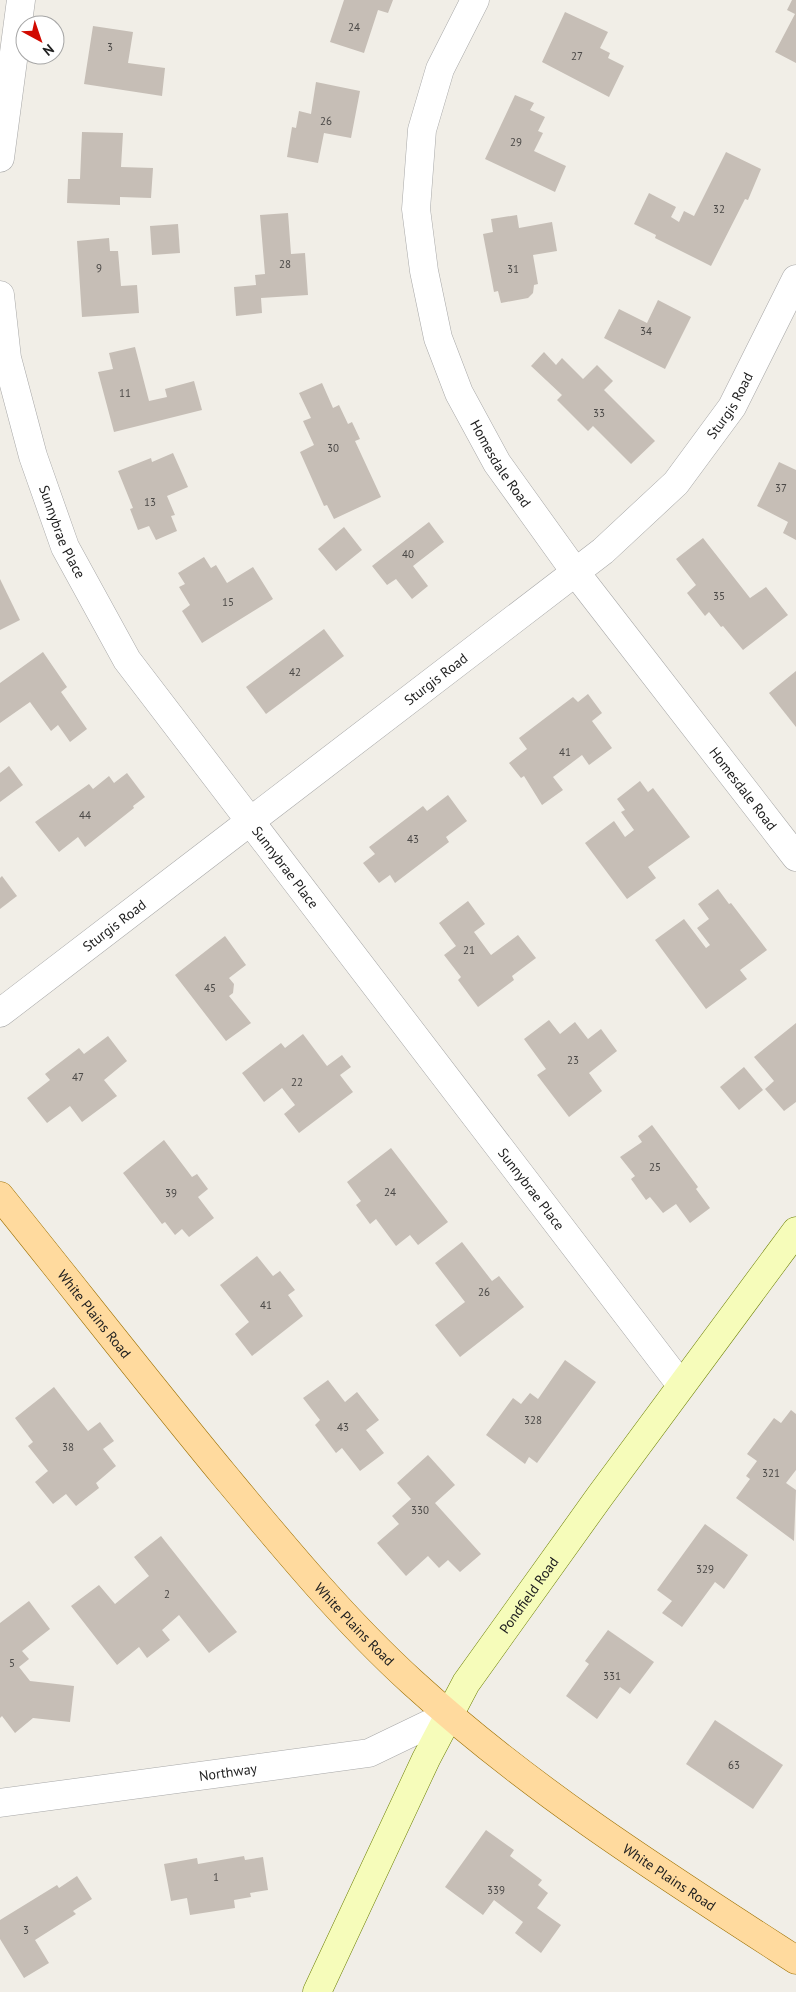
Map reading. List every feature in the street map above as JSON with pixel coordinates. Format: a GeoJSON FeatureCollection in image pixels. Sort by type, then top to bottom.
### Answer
{"type":"FeatureCollection","features":[{"type":"Feature","properties":{"kind":"main road","name":"White Plains Road"},"geometry":{"type":"LineString","coordinates":[[0,1196],[186,1428],[313,1580],[409,1680],[483,1745],[609,1837],[796,1960]]}},
{"type":"Feature","properties":{"kind":"street"},"geometry":{"type":"LineString","coordinates":[[0,158],[21,0]]}},
{"type":"Feature","properties":{"kind":"street","name":"Homesdale Road"},"geometry":{"type":"LineString","coordinates":[[475,0],[440,69],[422,130],[416,210],[424,272],[438,338],[459,393],[497,463],[576,573],[796,857]]}},
{"type":"Feature","properties":{"kind":"street","name":"Sturgis Road"},"geometry":{"type":"LineString","coordinates":[[0,1013],[248,821],[576,573],[676,483],[732,407],[796,279]]}},
{"type":"Feature","properties":{"kind":"street","name":"Sunnybrae Place"},"geometry":{"type":"LineString","coordinates":[[0,295],[7,358],[33,456],[65,547],[127,660],[248,821],[681,1385]]}},
{"type":"Feature","properties":{"kind":"street","name":"Pondfield Road"},"geometry":{"type":"LineString","coordinates":[[317,1992],[448,1715],[466,1683],[681,1385],[796,1231]]}},
{"type":"Feature","properties":{"kind":"street","name":"Northway"},"geometry":{"type":"LineString","coordinates":[[0,1803],[369,1752],[448,1715]]}},
{"type":"Feature","properties":{"kind":"building"},"geometry":{"type":"Polygon","coordinates":[[[344,0],[393,0],[388,13],[378,10],[364,53],[330,42],[344,0]]]}},
{"type":"Feature","properties":{"kind":"building"},"geometry":{"type":"Polygon","coordinates":[[[792,0],[796,0],[796,63],[775,52],[795,14],[787,10],[792,0]]]}},
{"type":"Feature","properties":{"kind":"building"},"geometry":{"type":"Polygon","coordinates":[[[565,12],[608,32],[600,48],[610,53],[608,58],[624,66],[609,97],[542,62],[565,12]]]}},
{"type":"Feature","properties":{"kind":"building"},"geometry":{"type":"Polygon","coordinates":[[[93,26],[133,32],[128,63],[165,68],[162,96],[84,84],[93,26]]]}},
{"type":"Feature","properties":{"kind":"building"},"geometry":{"type":"Polygon","coordinates":[[[316,82],[360,91],[351,138],[324,133],[318,163],[287,157],[292,127],[296,128],[299,111],[311,114],[316,82]]]}},
{"type":"Feature","properties":{"kind":"building"},"geometry":{"type":"Polygon","coordinates":[[[515,95],[534,103],[530,110],[545,117],[538,131],[543,133],[534,151],[566,166],[555,192],[485,159],[515,95]]]}},
{"type":"Feature","properties":{"kind":"building"},"geometry":{"type":"Polygon","coordinates":[[[82,132],[123,133],[121,167],[153,168],[151,198],[120,197],[120,205],[67,203],[68,179],[80,179],[82,132]]]}},
{"type":"Feature","properties":{"kind":"building"},"geometry":{"type":"Polygon","coordinates":[[[726,152],[761,169],[748,200],[745,199],[711,266],[655,238],[656,235],[634,224],[649,193],[676,207],[671,217],[679,222],[684,211],[694,216],[726,152]]]}},
{"type":"Feature","properties":{"kind":"building"},"geometry":{"type":"Polygon","coordinates":[[[288,213],[291,254],[305,253],[308,295],[261,298],[262,313],[236,316],[234,287],[256,285],[255,275],[265,274],[260,215],[288,213]]]}},
{"type":"Feature","properties":{"kind":"building"},"geometry":{"type":"Polygon","coordinates":[[[517,215],[519,228],[552,222],[557,251],[533,255],[538,284],[534,285],[533,293],[528,298],[501,303],[498,291],[494,292],[483,234],[493,232],[491,219],[517,215]]]}},
{"type":"Feature","properties":{"kind":"building"},"geometry":{"type":"Polygon","coordinates":[[[178,224],[180,253],[152,255],[150,226],[178,224]]]}},
{"type":"Feature","properties":{"kind":"building"},"geometry":{"type":"Polygon","coordinates":[[[109,238],[110,251],[118,251],[121,286],[137,285],[139,313],[82,317],[77,241],[109,238]]]}},
{"type":"Feature","properties":{"kind":"building"},"geometry":{"type":"Polygon","coordinates":[[[658,300],[691,317],[665,369],[604,338],[619,309],[647,323],[658,300]]]}},
{"type":"Feature","properties":{"kind":"building"},"geometry":{"type":"Polygon","coordinates":[[[135,347],[149,401],[167,397],[165,389],[194,381],[202,410],[114,432],[98,372],[113,369],[109,353],[135,347]]]}},
{"type":"Feature","properties":{"kind":"building"},"geometry":{"type":"Polygon","coordinates":[[[544,352],[556,365],[562,358],[583,379],[597,365],[613,381],[604,390],[655,441],[631,464],[593,426],[588,431],[557,400],[562,395],[531,366],[544,352]]]}},
{"type":"Feature","properties":{"kind":"building"},"geometry":{"type":"Polygon","coordinates":[[[322,383],[333,408],[339,405],[348,424],[352,422],[360,439],[355,441],[381,497],[334,519],[327,505],[324,506],[300,452],[314,445],[303,421],[311,418],[299,393],[322,383]]]}},
{"type":"Feature","properties":{"kind":"building"},"geometry":{"type":"Polygon","coordinates":[[[173,453],[188,487],[167,496],[175,515],[171,516],[177,531],[156,540],[149,526],[138,530],[130,509],[133,508],[118,471],[151,458],[152,462],[173,453]]]}},
{"type":"Feature","properties":{"kind":"building"},"geometry":{"type":"Polygon","coordinates":[[[779,462],[796,470],[796,540],[783,533],[788,522],[757,506],[779,462]]]}},
{"type":"Feature","properties":{"kind":"building"},"geometry":{"type":"Polygon","coordinates":[[[429,522],[444,542],[413,566],[428,586],[412,599],[396,579],[387,585],[372,566],[429,522]]]}},
{"type":"Feature","properties":{"kind":"building"},"geometry":{"type":"Polygon","coordinates":[[[344,527],[362,550],[336,571],[318,549],[344,527]]]}},
{"type":"Feature","properties":{"kind":"building"},"geometry":{"type":"Polygon","coordinates":[[[703,538],[750,598],[766,587],[788,615],[743,650],[709,612],[705,616],[687,593],[696,585],[676,559],[703,538]]]}},
{"type":"Feature","properties":{"kind":"building"},"geometry":{"type":"Polygon","coordinates":[[[204,557],[211,568],[216,565],[227,583],[253,567],[273,599],[202,643],[182,611],[190,605],[179,587],[185,584],[178,573],[204,557]]]}},
{"type":"Feature","properties":{"kind":"building"},"geometry":{"type":"Polygon","coordinates":[[[0,579],[20,620],[0,630],[0,579]]]}},
{"type":"Feature","properties":{"kind":"building"},"geometry":{"type":"Polygon","coordinates":[[[324,629],[344,656],[266,714],[246,687],[324,629]]]}},
{"type":"Feature","properties":{"kind":"building"},"geometry":{"type":"Polygon","coordinates":[[[43,652],[67,687],[61,692],[87,729],[70,742],[58,725],[51,731],[30,702],[0,723],[0,683],[43,652]]]}},
{"type":"Feature","properties":{"kind":"building"},"geometry":{"type":"Polygon","coordinates":[[[796,671],[796,727],[769,693],[796,671]]]}},
{"type":"Feature","properties":{"kind":"building"},"geometry":{"type":"Polygon","coordinates":[[[588,694],[602,713],[592,721],[612,748],[589,765],[582,755],[553,777],[563,790],[542,805],[524,776],[521,778],[509,763],[527,749],[519,738],[573,697],[578,702],[588,694]]]}},
{"type":"Feature","properties":{"kind":"building"},"geometry":{"type":"Polygon","coordinates":[[[9,766],[23,785],[0,802],[0,773],[9,766]]]}},
{"type":"Feature","properties":{"kind":"building"},"geometry":{"type":"Polygon","coordinates":[[[127,773],[145,797],[85,847],[78,837],[59,852],[35,822],[89,784],[93,789],[109,776],[114,783],[127,773]]]}},
{"type":"Feature","properties":{"kind":"building"},"geometry":{"type":"Polygon","coordinates":[[[640,781],[648,792],[653,788],[690,837],[648,867],[656,878],[627,899],[585,843],[614,821],[625,837],[634,830],[621,812],[625,810],[617,799],[640,781]]]}},
{"type":"Feature","properties":{"kind":"building"},"geometry":{"type":"Polygon","coordinates":[[[448,795],[467,821],[446,837],[449,842],[395,883],[390,875],[379,883],[363,863],[375,854],[369,847],[423,806],[427,811],[448,795]]]}},
{"type":"Feature","properties":{"kind":"building"},"geometry":{"type":"Polygon","coordinates":[[[2,876],[17,896],[0,909],[0,878],[2,876]]]}},
{"type":"Feature","properties":{"kind":"building"},"geometry":{"type":"Polygon","coordinates":[[[718,889],[767,950],[740,970],[747,979],[706,1009],[655,940],[684,919],[706,948],[710,945],[697,928],[709,919],[698,904],[718,889]]]}},
{"type":"Feature","properties":{"kind":"building"},"geometry":{"type":"Polygon","coordinates":[[[468,901],[485,924],[474,932],[491,955],[518,935],[536,958],[512,976],[514,980],[478,1007],[458,980],[461,977],[444,955],[456,946],[439,923],[468,901]]]}},
{"type":"Feature","properties":{"kind":"building"},"geometry":{"type":"Polygon","coordinates":[[[225,936],[246,965],[229,978],[234,984],[233,993],[229,996],[251,1023],[226,1041],[175,975],[225,936]]]}},
{"type":"Feature","properties":{"kind":"building"},"geometry":{"type":"Polygon","coordinates":[[[549,1020],[560,1034],[575,1022],[588,1039],[601,1029],[617,1051],[589,1073],[602,1091],[569,1117],[537,1075],[546,1069],[524,1039],[549,1020]]]}},
{"type":"Feature","properties":{"kind":"building"},"geometry":{"type":"Polygon","coordinates":[[[796,1023],[796,1102],[784,1111],[765,1089],[774,1081],[754,1057],[796,1023]]]}},
{"type":"Feature","properties":{"kind":"building"},"geometry":{"type":"Polygon","coordinates":[[[303,1034],[327,1066],[342,1055],[351,1067],[340,1075],[353,1092],[299,1133],[284,1114],[295,1105],[282,1088],[264,1102],[242,1073],[281,1043],[285,1048],[303,1034]]]}},
{"type":"Feature","properties":{"kind":"building"},"geometry":{"type":"Polygon","coordinates":[[[108,1036],[127,1061],[104,1080],[117,1096],[82,1122],[70,1106],[47,1123],[27,1098],[50,1080],[45,1074],[79,1048],[84,1054],[108,1036]]]}},
{"type":"Feature","properties":{"kind":"building"},"geometry":{"type":"Polygon","coordinates":[[[744,1067],[763,1090],[739,1110],[720,1087],[744,1067]]]}},
{"type":"Feature","properties":{"kind":"building"},"geometry":{"type":"Polygon","coordinates":[[[652,1125],[698,1187],[696,1189],[710,1208],[690,1223],[676,1204],[663,1213],[650,1197],[646,1200],[631,1179],[635,1176],[620,1157],[642,1142],[638,1136],[652,1125]]]}},
{"type":"Feature","properties":{"kind":"building"},"geometry":{"type":"Polygon","coordinates":[[[164,1140],[192,1177],[197,1174],[208,1189],[198,1197],[214,1218],[189,1237],[182,1229],[175,1235],[165,1222],[162,1224],[123,1173],[164,1140]]]}},
{"type":"Feature","properties":{"kind":"building"},"geometry":{"type":"Polygon","coordinates":[[[391,1148],[448,1222],[418,1245],[410,1235],[396,1246],[376,1219],[370,1224],[356,1205],[361,1201],[347,1182],[391,1148]]]}},
{"type":"Feature","properties":{"kind":"building"},"geometry":{"type":"Polygon","coordinates":[[[462,1242],[492,1281],[499,1276],[524,1307],[460,1357],[435,1325],[465,1302],[435,1263],[462,1242]]]}},
{"type":"Feature","properties":{"kind":"building"},"geometry":{"type":"Polygon","coordinates":[[[257,1256],[273,1276],[280,1271],[295,1290],[288,1295],[303,1316],[252,1356],[235,1334],[249,1322],[220,1285],[257,1256]]]}},
{"type":"Feature","properties":{"kind":"building"},"geometry":{"type":"Polygon","coordinates":[[[565,1360],[596,1382],[537,1463],[529,1457],[525,1464],[486,1435],[513,1398],[521,1404],[530,1393],[538,1399],[565,1360]]]}},
{"type":"Feature","properties":{"kind":"building"},"geometry":{"type":"Polygon","coordinates":[[[328,1380],[345,1402],[357,1392],[379,1420],[366,1430],[384,1453],[360,1471],[342,1448],[336,1453],[315,1425],[320,1420],[303,1398],[328,1380]]]}},
{"type":"Feature","properties":{"kind":"building"},"geometry":{"type":"Polygon","coordinates":[[[54,1387],[88,1431],[100,1422],[114,1441],[103,1449],[116,1466],[96,1483],[99,1488],[76,1506],[66,1494],[53,1504],[35,1482],[48,1471],[28,1446],[33,1442],[15,1418],[54,1387]]]}},
{"type":"Feature","properties":{"kind":"building"},"geometry":{"type":"Polygon","coordinates":[[[791,1410],[796,1414],[796,1470],[786,1483],[796,1490],[794,1541],[736,1498],[750,1479],[746,1476],[757,1461],[747,1454],[774,1418],[781,1423],[791,1410]]]}},
{"type":"Feature","properties":{"kind":"building"},"geometry":{"type":"Polygon","coordinates":[[[428,1455],[455,1485],[435,1503],[481,1554],[460,1572],[448,1560],[439,1568],[428,1556],[406,1576],[377,1543],[399,1524],[392,1516],[411,1499],[397,1483],[428,1455]]]}},
{"type":"Feature","properties":{"kind":"building"},"geometry":{"type":"Polygon","coordinates":[[[705,1524],[748,1555],[724,1589],[715,1582],[682,1627],[662,1613],[672,1601],[657,1590],[705,1524]]]}},
{"type":"Feature","properties":{"kind":"building"},"geometry":{"type":"Polygon","coordinates":[[[161,1536],[237,1632],[209,1653],[179,1615],[162,1630],[170,1640],[147,1658],[139,1647],[117,1665],[71,1606],[99,1585],[115,1604],[149,1576],[134,1557],[161,1536]]]}},
{"type":"Feature","properties":{"kind":"building"},"geometry":{"type":"Polygon","coordinates":[[[29,1601],[50,1629],[22,1651],[29,1659],[19,1667],[30,1681],[74,1686],[70,1722],[33,1718],[15,1733],[2,1716],[0,1718],[0,1623],[29,1601]]]}},
{"type":"Feature","properties":{"kind":"building"},"geometry":{"type":"Polygon","coordinates":[[[608,1630],[654,1662],[630,1694],[620,1687],[597,1719],[566,1696],[589,1664],[585,1661],[608,1630]]]}},
{"type":"Feature","properties":{"kind":"building"},"geometry":{"type":"Polygon","coordinates":[[[715,1720],[783,1765],[753,1809],[686,1764],[715,1720]]]}},
{"type":"Feature","properties":{"kind":"building"},"geometry":{"type":"Polygon","coordinates":[[[486,1830],[514,1850],[510,1856],[542,1880],[538,1885],[548,1893],[537,1908],[561,1925],[541,1953],[515,1933],[523,1922],[494,1900],[483,1915],[445,1887],[486,1830]]]}},
{"type":"Feature","properties":{"kind":"building"},"geometry":{"type":"Polygon","coordinates":[[[244,1856],[245,1860],[263,1857],[268,1890],[250,1893],[251,1897],[234,1900],[235,1908],[190,1915],[187,1898],[171,1901],[164,1864],[197,1858],[198,1864],[244,1856]]]}},
{"type":"Feature","properties":{"kind":"building"},"geometry":{"type":"Polygon","coordinates":[[[77,1876],[92,1899],[73,1911],[76,1914],[35,1940],[49,1963],[24,1978],[0,1939],[0,1920],[57,1885],[59,1888],[77,1876]]]}}]}
